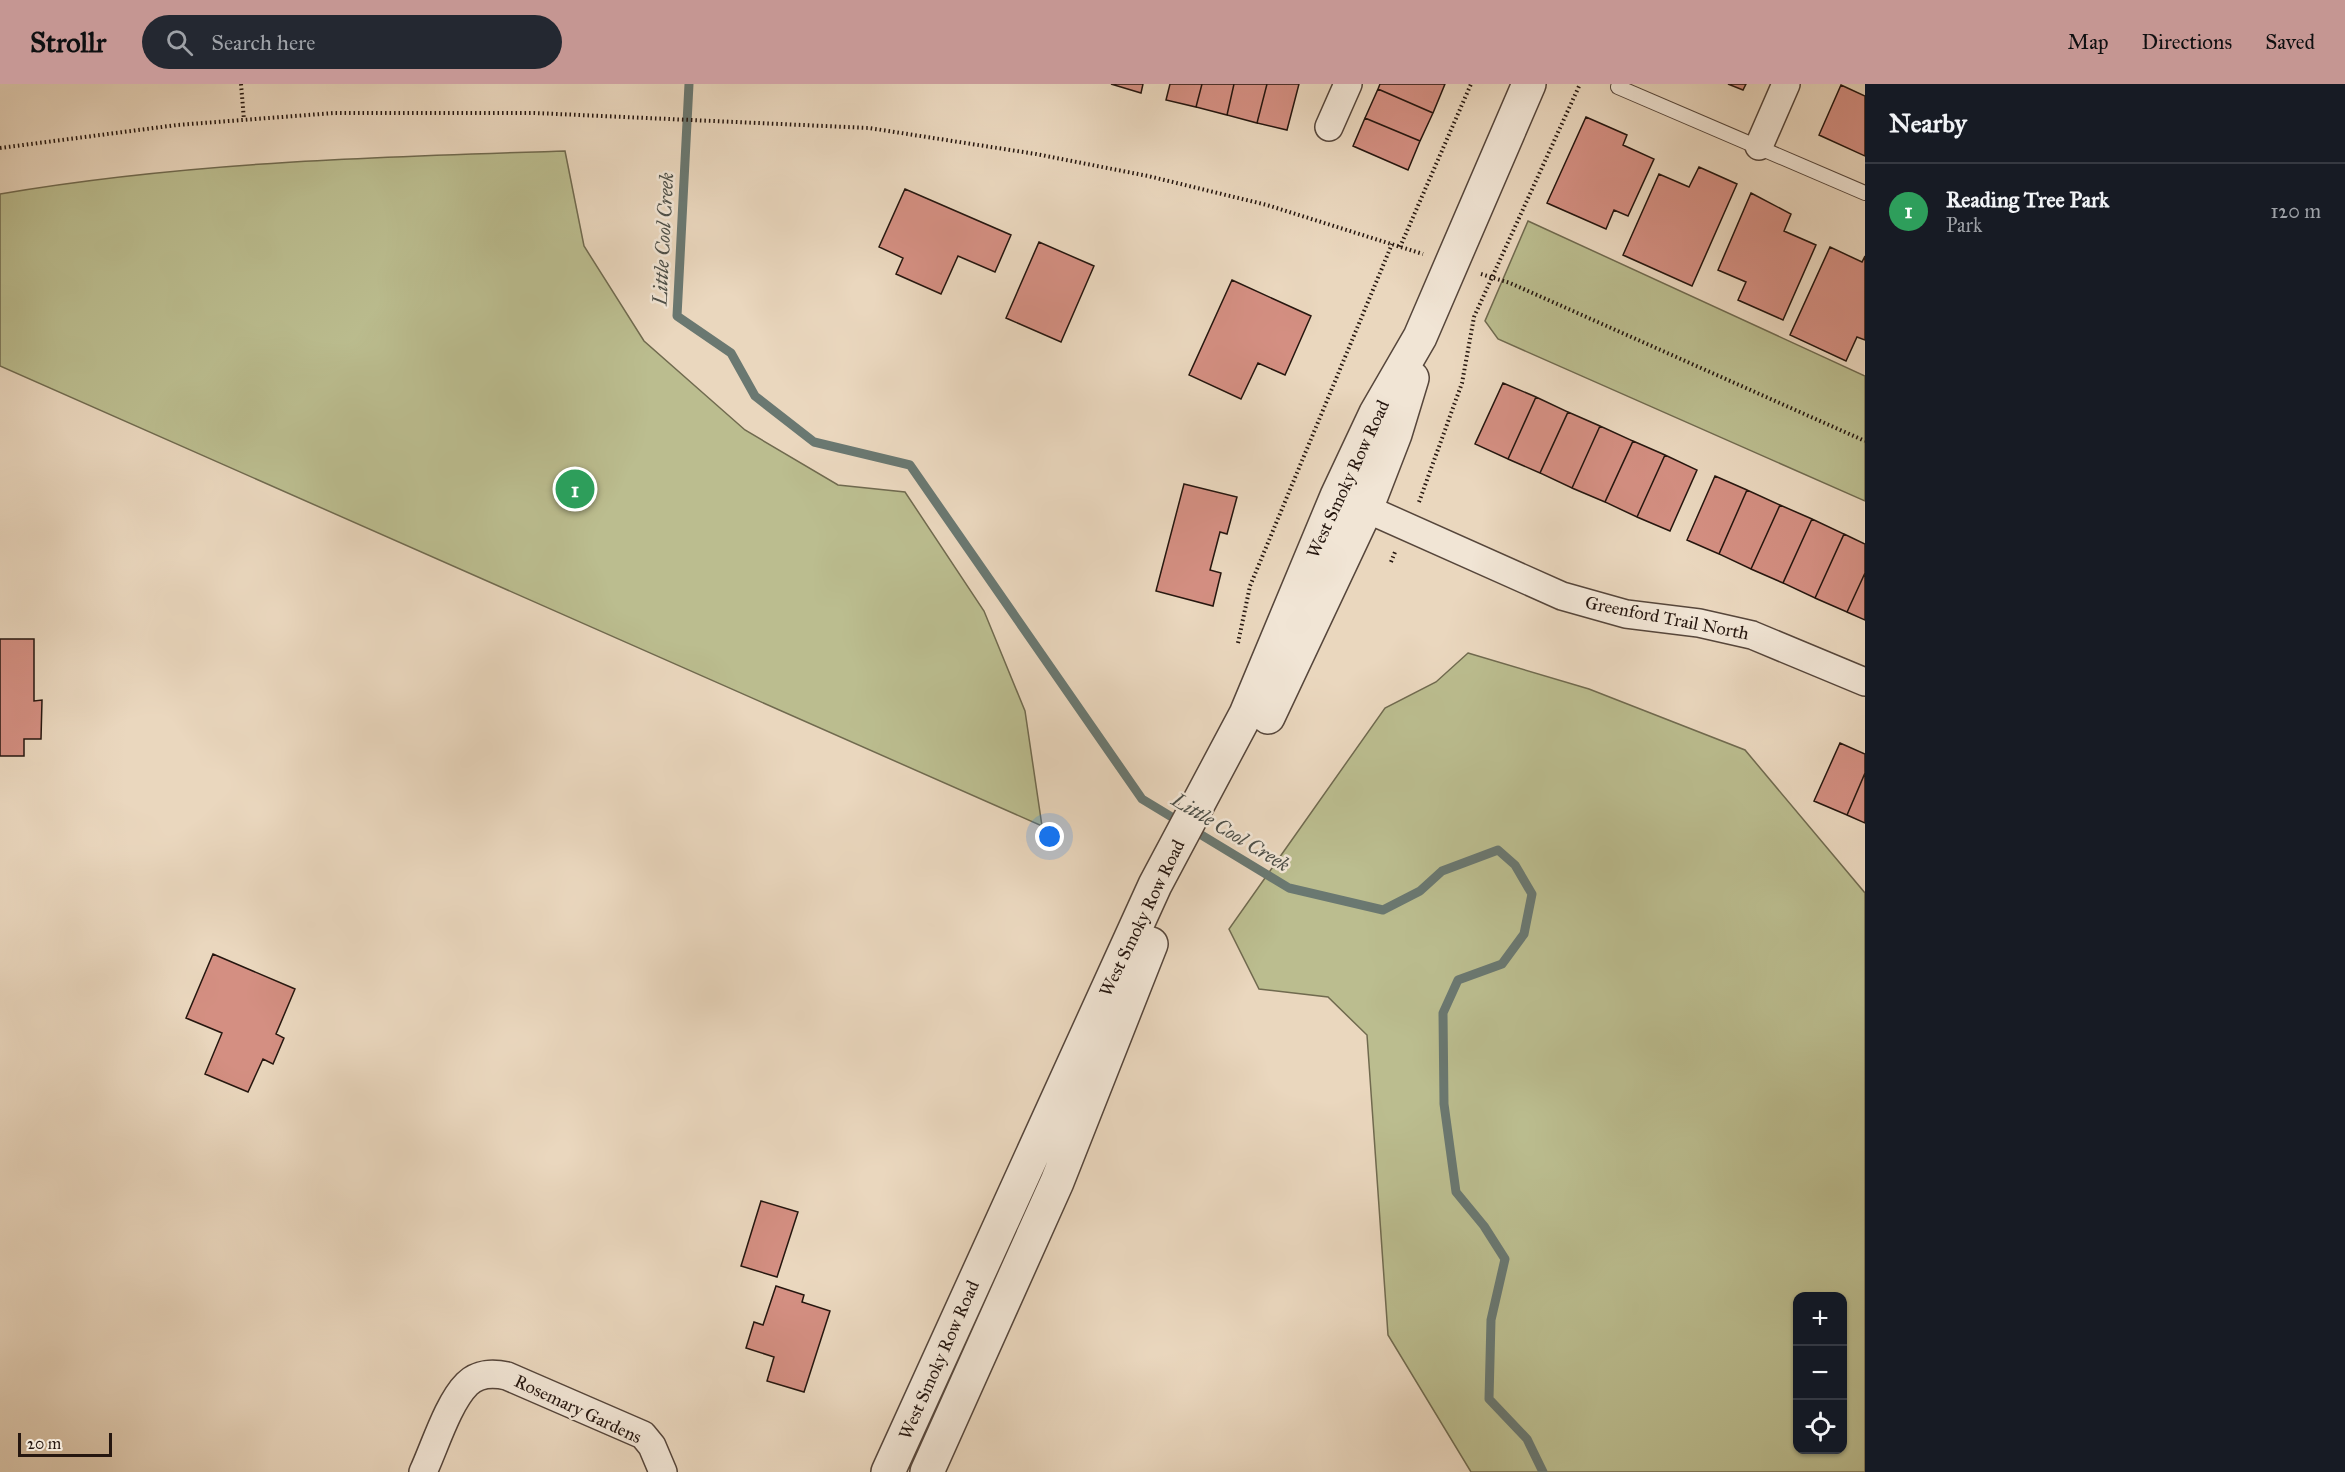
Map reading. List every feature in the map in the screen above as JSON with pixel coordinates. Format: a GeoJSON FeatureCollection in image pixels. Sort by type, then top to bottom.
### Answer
{"type":"FeatureCollection","features":[{"type":"Feature","properties":{"kind":"street"},"geometry":{"type":"LineString","coordinates":[[1329,127],[1348,84]]}},
{"type":"Feature","properties":{"kind":"street","name":"West Smoky Row Road"},"geometry":{"type":"LineString","coordinates":[[888,1472],[1162,890],[1231,767],[1246,714],[1352,502],[1376,413],[1420,337],[1529,84]]}},
{"type":"Feature","properties":{"kind":"street"},"geometry":{"type":"LineString","coordinates":[[1759,147],[1786,84]]}},
{"type":"Feature","properties":{"kind":"street","name":"Greenford Trail North"},"geometry":{"type":"LineString","coordinates":[[1352,502],[1583,603],[1626,614],[1699,622],[1752,634],[1865,682]]}},
{"type":"Feature","properties":{"kind":"street","name":"West Smoky Row Road"},"geometry":{"type":"LineString","coordinates":[[927,1472],[1057,1182],[1162,890]]}},
{"type":"Feature","properties":{"kind":"street","name":"Rosemary Gardens"},"geometry":{"type":"LineString","coordinates":[[423,1472],[455,1400],[468,1383],[481,1376],[497,1374],[507,1376],[643,1435],[652,1446],[663,1472]]}},
{"type":"Feature","properties":{"kind":"lane"},"geometry":{"type":"LineString","coordinates":[[1618,87],[1865,193]]}},
{"type":"Feature","properties":{"kind":"path"},"geometry":{"type":"LineString","coordinates":[[241,84],[244,120]]}},
{"type":"Feature","properties":{"kind":"path"},"geometry":{"type":"LineString","coordinates":[[1400,247],[1471,84]]}},
{"type":"Feature","properties":{"kind":"path"},"geometry":{"type":"LineString","coordinates":[[1391,562],[1426,487],[1462,383],[1474,317],[1580,84]]}},
{"type":"Feature","properties":{"kind":"path"},"geometry":{"type":"LineString","coordinates":[[0,148],[177,125],[334,113],[535,113],[731,120],[869,128],[1047,156],[1148,176],[1267,205],[1392,244],[1491,277],[1865,441]]}},
{"type":"Feature","properties":{"kind":"path"},"geometry":{"type":"LineString","coordinates":[[1236,650],[1250,586],[1392,244]]}},
{"type":"Feature","properties":{"kind":"green space"},"geometry":{"type":"Polygon","coordinates":[[[565,151],[584,246],[644,341],[745,430],[838,485],[905,492],[984,611],[1025,711],[1042,826],[0,366],[0,194],[70,183],[211,168],[352,159],[565,151]]]}},
{"type":"Feature","properties":{"kind":"green space"},"geometry":{"type":"Polygon","coordinates":[[[1528,221],[1865,376],[1865,501],[1498,339],[1485,321],[1528,221]]]}},
{"type":"Feature","properties":{"kind":"green space"},"geometry":{"type":"Polygon","coordinates":[[[1468,653],[1589,689],[1745,750],[1865,893],[1865,1472],[1471,1472],[1388,1335],[1367,1035],[1328,997],[1259,989],[1229,929],[1385,708],[1436,682],[1468,653]]]}},
{"type":"Feature","properties":{"kind":"building"},"geometry":{"type":"Polygon","coordinates":[[[1111,84],[1143,84],[1141,93],[1111,84]]]}},
{"type":"Feature","properties":{"kind":"building"},"geometry":{"type":"Polygon","coordinates":[[[1170,84],[1202,84],[1196,107],[1166,100],[1170,84]]]}},
{"type":"Feature","properties":{"kind":"building"},"geometry":{"type":"Polygon","coordinates":[[[1202,84],[1234,84],[1227,115],[1196,107],[1202,84]]]}},
{"type":"Feature","properties":{"kind":"building"},"geometry":{"type":"Polygon","coordinates":[[[1234,84],[1267,84],[1257,123],[1227,115],[1234,84]]]}},
{"type":"Feature","properties":{"kind":"building"},"geometry":{"type":"Polygon","coordinates":[[[1267,84],[1299,84],[1287,130],[1257,123],[1267,84]]]}},
{"type":"Feature","properties":{"kind":"building"},"geometry":{"type":"Polygon","coordinates":[[[1380,84],[1445,84],[1433,113],[1378,89],[1380,84]]]}},
{"type":"Feature","properties":{"kind":"building"},"geometry":{"type":"Polygon","coordinates":[[[1728,84],[1746,84],[1743,90],[1728,84]]]}},
{"type":"Feature","properties":{"kind":"building"},"geometry":{"type":"Polygon","coordinates":[[[1841,85],[1865,96],[1865,156],[1819,135],[1841,85]]]}},
{"type":"Feature","properties":{"kind":"building"},"geometry":{"type":"Polygon","coordinates":[[[1378,89],[1433,113],[1420,141],[1365,118],[1378,89]]]}},
{"type":"Feature","properties":{"kind":"building"},"geometry":{"type":"Polygon","coordinates":[[[1586,117],[1627,135],[1623,145],[1654,159],[1628,216],[1614,210],[1606,229],[1547,203],[1586,117]]]}},
{"type":"Feature","properties":{"kind":"building"},"geometry":{"type":"Polygon","coordinates":[[[1365,118],[1420,141],[1408,170],[1353,146],[1365,118]]]}},
{"type":"Feature","properties":{"kind":"building"},"geometry":{"type":"Polygon","coordinates":[[[1699,167],[1737,184],[1692,286],[1623,255],[1659,174],[1689,187],[1699,167]]]}},
{"type":"Feature","properties":{"kind":"building"},"geometry":{"type":"Polygon","coordinates":[[[905,189],[1011,235],[995,272],[958,256],[941,294],[896,274],[903,258],[879,247],[905,189]]]}},
{"type":"Feature","properties":{"kind":"building"},"geometry":{"type":"Polygon","coordinates":[[[1751,193],[1791,214],[1784,231],[1816,245],[1783,320],[1738,300],[1746,282],[1718,270],[1751,193]]]}},
{"type":"Feature","properties":{"kind":"building"},"geometry":{"type":"Polygon","coordinates":[[[1039,242],[1094,266],[1061,342],[1006,318],[1039,242]]]}},
{"type":"Feature","properties":{"kind":"building"},"geometry":{"type":"Polygon","coordinates":[[[1830,247],[1862,262],[1865,256],[1865,340],[1857,337],[1846,361],[1790,335],[1830,247]]]}},
{"type":"Feature","properties":{"kind":"building"},"geometry":{"type":"Polygon","coordinates":[[[1232,280],[1311,316],[1285,375],[1258,363],[1241,399],[1189,375],[1232,280]]]}},
{"type":"Feature","properties":{"kind":"building"},"geometry":{"type":"Polygon","coordinates":[[[1503,383],[1536,397],[1508,459],[1475,444],[1503,383]]]}},
{"type":"Feature","properties":{"kind":"building"},"geometry":{"type":"Polygon","coordinates":[[[1536,397],[1568,412],[1540,473],[1508,459],[1536,397]]]}},
{"type":"Feature","properties":{"kind":"building"},"geometry":{"type":"Polygon","coordinates":[[[1568,412],[1600,426],[1572,488],[1540,473],[1568,412]]]}},
{"type":"Feature","properties":{"kind":"building"},"geometry":{"type":"Polygon","coordinates":[[[1600,426],[1633,441],[1605,502],[1572,488],[1600,426]]]}},
{"type":"Feature","properties":{"kind":"building"},"geometry":{"type":"Polygon","coordinates":[[[1633,441],[1665,455],[1637,517],[1605,502],[1633,441]]]}},
{"type":"Feature","properties":{"kind":"building"},"geometry":{"type":"Polygon","coordinates":[[[1665,455],[1697,470],[1670,531],[1637,517],[1665,455]]]}},
{"type":"Feature","properties":{"kind":"building"},"geometry":{"type":"Polygon","coordinates":[[[1715,476],[1747,490],[1719,554],[1687,540],[1715,476]]]}},
{"type":"Feature","properties":{"kind":"building"},"geometry":{"type":"Polygon","coordinates":[[[1184,484],[1237,497],[1227,534],[1220,532],[1210,570],[1221,573],[1213,606],[1156,591],[1184,484]]]}},
{"type":"Feature","properties":{"kind":"building"},"geometry":{"type":"Polygon","coordinates":[[[1747,490],[1780,505],[1751,569],[1719,554],[1747,490]]]}},
{"type":"Feature","properties":{"kind":"building"},"geometry":{"type":"Polygon","coordinates":[[[1780,505],[1812,519],[1783,583],[1751,569],[1780,505]]]}},
{"type":"Feature","properties":{"kind":"building"},"geometry":{"type":"Polygon","coordinates":[[[1812,519],[1844,534],[1815,598],[1783,583],[1812,519]]]}},
{"type":"Feature","properties":{"kind":"building"},"geometry":{"type":"Polygon","coordinates":[[[1844,534],[1865,544],[1865,573],[1847,612],[1815,598],[1844,534]]]}},
{"type":"Feature","properties":{"kind":"building"},"geometry":{"type":"Polygon","coordinates":[[[1865,573],[1865,620],[1847,612],[1865,573]]]}},
{"type":"Feature","properties":{"kind":"building"},"geometry":{"type":"Polygon","coordinates":[[[0,639],[34,639],[34,701],[42,700],[41,739],[24,739],[24,756],[0,756],[0,639]]]}},
{"type":"Feature","properties":{"kind":"building"},"geometry":{"type":"Polygon","coordinates":[[[1840,743],[1865,754],[1865,773],[1847,815],[1814,801],[1840,743]]]}},
{"type":"Feature","properties":{"kind":"building"},"geometry":{"type":"Polygon","coordinates":[[[1865,773],[1865,823],[1847,815],[1865,773]]]}},
{"type":"Feature","properties":{"kind":"building"},"geometry":{"type":"Polygon","coordinates":[[[213,954],[295,989],[276,1034],[284,1038],[273,1064],[263,1059],[248,1092],[205,1074],[222,1033],[186,1018],[213,954]]]}},
{"type":"Feature","properties":{"kind":"building"},"geometry":{"type":"Polygon","coordinates":[[[761,1201],[798,1212],[777,1277],[741,1266],[761,1201]]]}},
{"type":"Feature","properties":{"kind":"building"},"geometry":{"type":"Polygon","coordinates":[[[776,1286],[804,1295],[802,1302],[830,1311],[804,1392],[767,1381],[774,1357],[746,1348],[754,1322],[763,1325],[776,1286]]]}},
{"type":"Feature","properties":{"kind":"waterway","name":"Little Cool Creek"},"geometry":{"type":"LineString","coordinates":[[689,84],[677,316],[731,353],[755,396],[814,442],[910,465],[1142,799],[1289,888],[1383,910],[1420,891],[1442,871],[1498,850],[1515,865],[1532,894],[1524,934],[1502,964],[1458,980],[1443,1013],[1444,1104],[1456,1192],[1484,1226],[1505,1259],[1491,1320],[1489,1399],[1527,1439],[1543,1472]]}},
{"type":"Feature","properties":{"kind":"place","name":"Reading Tree Park"},"geometry":{"type":"Point","coordinates":[575,489]}}]}
